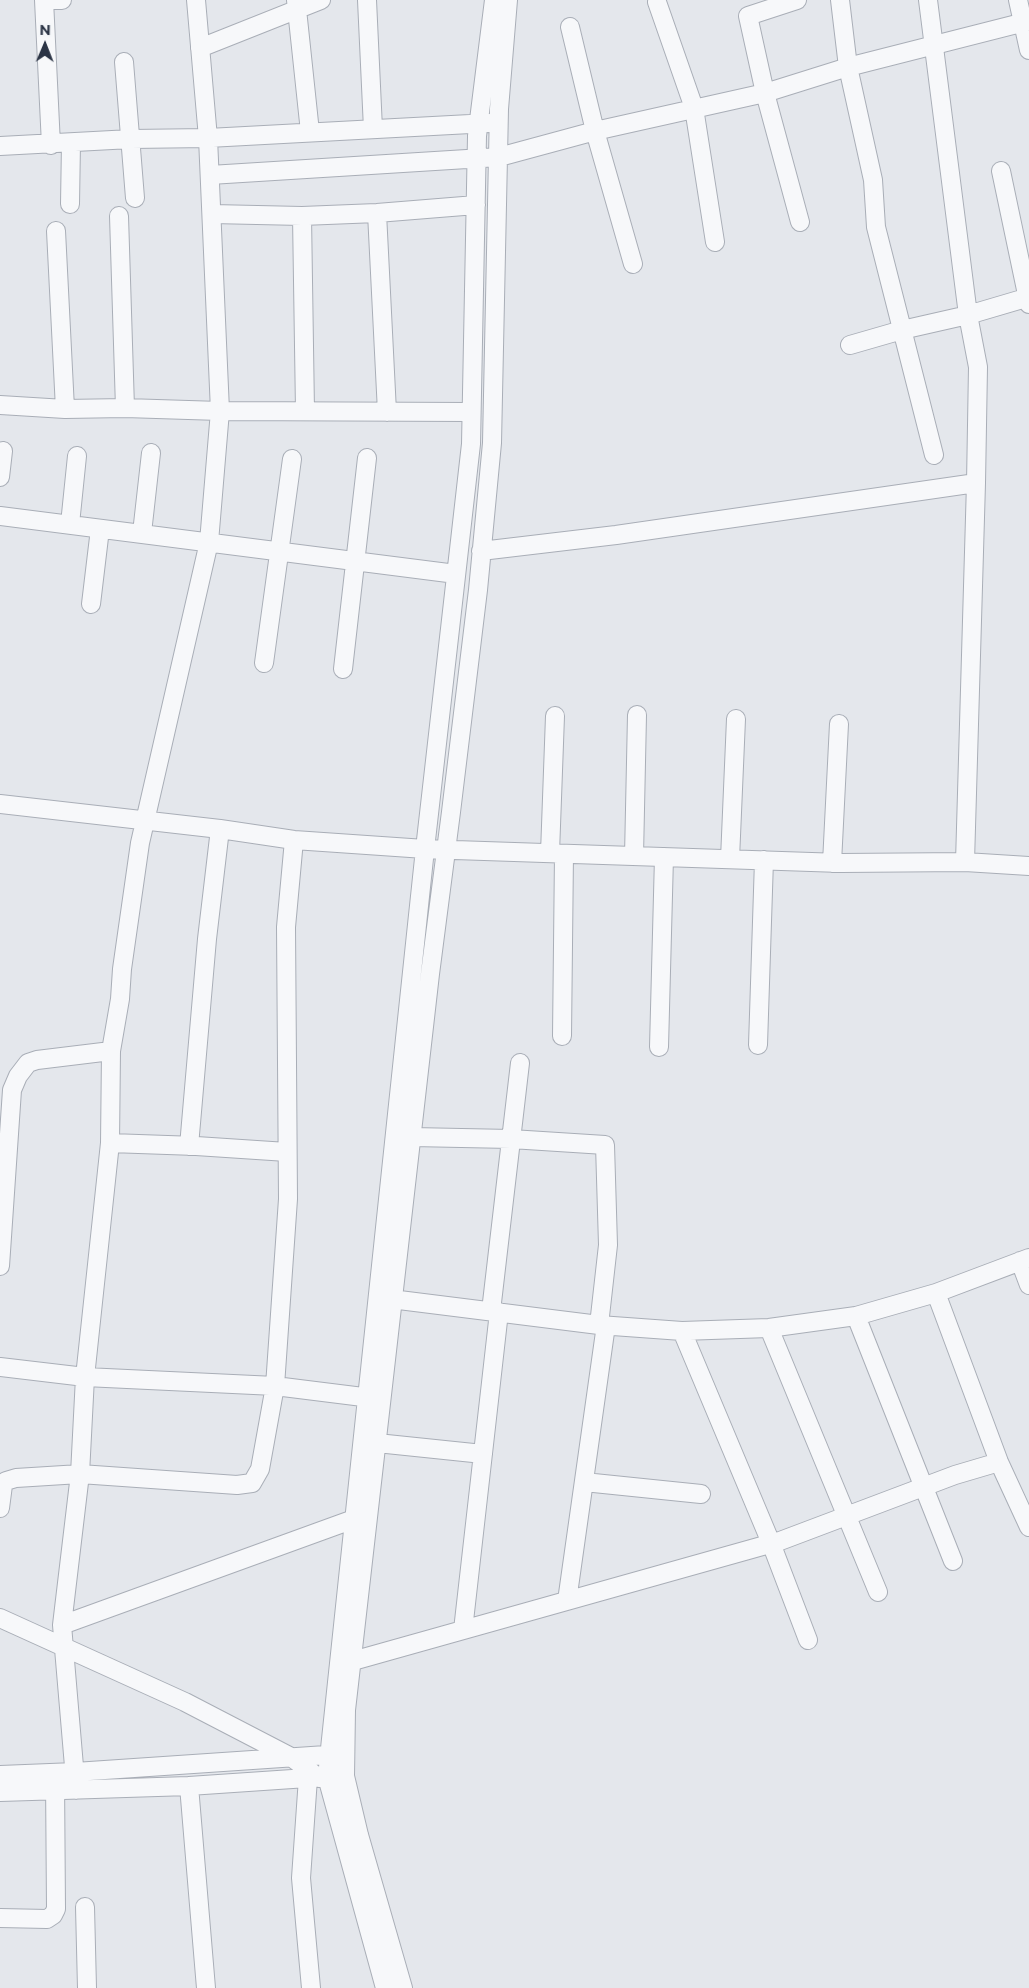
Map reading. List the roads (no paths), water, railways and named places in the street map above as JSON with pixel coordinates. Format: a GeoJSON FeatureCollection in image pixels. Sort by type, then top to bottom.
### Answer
{"type":"FeatureCollection","features":[{"type":"Feature","properties":{"kind":"street"},"geometry":{"type":"LineString","coordinates":[[51,145],[44,0],[62,0]]}},
{"type":"Feature","properties":{"kind":"street"},"geometry":{"type":"LineString","coordinates":[[76,1790],[62,1625],[80,1474],[85,1377],[110,1143],[111,1051],[120,999],[122,970],[140,843],[209,542],[220,411],[208,138],[196,0]]}},
{"type":"Feature","properties":{"kind":"street"},"geometry":{"type":"LineString","coordinates":[[200,48],[296,5],[320,0]]}},
{"type":"Feature","properties":{"kind":"street"},"geometry":{"type":"LineString","coordinates":[[367,0],[373,128]]}},
{"type":"Feature","properties":{"kind":"street"},"geometry":{"type":"LineString","coordinates":[[404,1988],[359,1835],[345,1776],[337,1754],[354,1519],[375,1398],[386,1298],[425,849],[470,444],[476,160],[494,0]]}},
{"type":"Feature","properties":{"kind":"street"},"geometry":{"type":"LineString","coordinates":[[386,1298],[412,1137],[492,443],[499,123],[508,0]]}},
{"type":"Feature","properties":{"kind":"street"},"geometry":{"type":"LineString","coordinates":[[797,0],[748,16],[765,93],[800,222]]}},
{"type":"Feature","properties":{"kind":"street"},"geometry":{"type":"LineString","coordinates":[[840,0],[848,67],[873,180],[876,227],[934,455]]}},
{"type":"Feature","properties":{"kind":"street"},"geometry":{"type":"LineString","coordinates":[[928,0],[968,315],[978,367],[966,862]]}},
{"type":"Feature","properties":{"kind":"street"},"geometry":{"type":"LineString","coordinates":[[1018,0],[1026,22],[1029,50]]}},
{"type":"Feature","properties":{"kind":"street"},"geometry":{"type":"LineString","coordinates":[[657,2],[694,108],[715,242]]}},
{"type":"Feature","properties":{"kind":"street"},"geometry":{"type":"LineString","coordinates":[[296,5],[310,132]]}},
{"type":"Feature","properties":{"kind":"street"},"geometry":{"type":"LineString","coordinates":[[210,174],[476,160],[499,157],[595,131],[765,93],[848,67],[1026,22]]}},
{"type":"Feature","properties":{"kind":"street"},"geometry":{"type":"LineString","coordinates":[[570,27],[595,131],[633,264]]}},
{"type":"Feature","properties":{"kind":"street"},"geometry":{"type":"LineString","coordinates":[[124,62],[135,198]]}},
{"type":"Feature","properties":{"kind":"street"},"geometry":{"type":"LineString","coordinates":[[0,146],[208,138],[499,123]]}},
{"type":"Feature","properties":{"kind":"street"},"geometry":{"type":"LineString","coordinates":[[70,204],[71,143]]}},
{"type":"Feature","properties":{"kind":"street"},"geometry":{"type":"LineString","coordinates":[[850,345],[902,330],[1028,300],[1001,171]]}},
{"type":"Feature","properties":{"kind":"street"},"geometry":{"type":"LineString","coordinates":[[212,214],[302,216],[377,213],[476,205]]}},
{"type":"Feature","properties":{"kind":"street"},"geometry":{"type":"LineString","coordinates":[[377,213],[387,412]]}},
{"type":"Feature","properties":{"kind":"street"},"geometry":{"type":"LineString","coordinates":[[119,216],[125,408]]}},
{"type":"Feature","properties":{"kind":"street"},"geometry":{"type":"LineString","coordinates":[[302,216],[305,412]]}},
{"type":"Feature","properties":{"kind":"street"},"geometry":{"type":"LineString","coordinates":[[56,230],[65,409]]}},
{"type":"Feature","properties":{"kind":"street"},"geometry":{"type":"LineString","coordinates":[[0,404],[65,409],[471,412]]}},
{"type":"Feature","properties":{"kind":"street"},"geometry":{"type":"LineString","coordinates":[[0,477],[3,451]]}},
{"type":"Feature","properties":{"kind":"street"},"geometry":{"type":"LineString","coordinates":[[142,533],[151,453]]}},
{"type":"Feature","properties":{"kind":"street"},"geometry":{"type":"LineString","coordinates":[[70,524],[77,456]]}},
{"type":"Feature","properties":{"kind":"street"},"geometry":{"type":"LineString","coordinates":[[343,669],[367,458]]}},
{"type":"Feature","properties":{"kind":"street"},"geometry":{"type":"LineString","coordinates":[[264,663],[292,459]]}},
{"type":"Feature","properties":{"kind":"street"},"geometry":{"type":"LineString","coordinates":[[481,551],[616,535],[976,483]]}},
{"type":"Feature","properties":{"kind":"street"},"geometry":{"type":"LineString","coordinates":[[0,516],[456,574]]}},
{"type":"Feature","properties":{"kind":"street"},"geometry":{"type":"LineString","coordinates":[[91,604],[100,529]]}},
{"type":"Feature","properties":{"kind":"street"},"geometry":{"type":"LineString","coordinates":[[634,856],[636,715]]}},
{"type":"Feature","properties":{"kind":"street"},"geometry":{"type":"LineString","coordinates":[[555,716],[562,1036]]}},
{"type":"Feature","properties":{"kind":"street"},"geometry":{"type":"LineString","coordinates":[[730,859],[736,719]]}},
{"type":"Feature","properties":{"kind":"street"},"geometry":{"type":"LineString","coordinates":[[832,863],[839,724]]}},
{"type":"Feature","properties":{"kind":"street"},"geometry":{"type":"LineString","coordinates":[[0,804],[145,822],[220,829],[294,840],[425,849],[832,863],[966,862],[1029,866]]}},
{"type":"Feature","properties":{"kind":"street"},"geometry":{"type":"LineString","coordinates":[[189,1146],[207,939],[220,829]]}},
{"type":"Feature","properties":{"kind":"street"},"geometry":{"type":"LineString","coordinates":[[0,1508],[2,1488],[6,1481],[11,1479],[80,1474],[237,1486],[252,1483],[260,1469],[275,1386],[288,1199],[286,927],[294,840]]}},
{"type":"Feature","properties":{"kind":"street"},"geometry":{"type":"LineString","coordinates":[[659,1047],[664,857]]}},
{"type":"Feature","properties":{"kind":"street"},"geometry":{"type":"LineString","coordinates":[[758,1044],[764,860]]}},
{"type":"Feature","properties":{"kind":"street"},"geometry":{"type":"LineString","coordinates":[[0,1266],[6,1090],[28,1063],[49,1058],[111,1051]]}},
{"type":"Feature","properties":{"kind":"street"},"geometry":{"type":"LineString","coordinates":[[463,1630],[483,1454],[511,1139],[520,1063]]}},
{"type":"Feature","properties":{"kind":"street"},"geometry":{"type":"LineString","coordinates":[[412,1137],[511,1139],[605,1145],[608,1245],[602,1325],[584,1482],[567,1600]]}},
{"type":"Feature","properties":{"kind":"street"},"geometry":{"type":"LineString","coordinates":[[110,1143],[288,1152]]}},
{"type":"Feature","properties":{"kind":"street"},"geometry":{"type":"LineString","coordinates":[[386,1298],[602,1325],[682,1331],[769,1328],[856,1316],[936,1293],[1025,1259],[1029,1285]]}},
{"type":"Feature","properties":{"kind":"street"},"geometry":{"type":"LineString","coordinates":[[936,1293],[999,1462],[1029,1527]]}},
{"type":"Feature","properties":{"kind":"street"},"geometry":{"type":"LineString","coordinates":[[856,1316],[953,1561]]}},
{"type":"Feature","properties":{"kind":"street"},"geometry":{"type":"LineString","coordinates":[[769,1328],[878,1592]]}},
{"type":"Feature","properties":{"kind":"street"},"geometry":{"type":"LineString","coordinates":[[682,1331],[771,1543],[808,1640]]}},
{"type":"Feature","properties":{"kind":"street"},"geometry":{"type":"LineString","coordinates":[[0,1368],[85,1377],[275,1386],[375,1398]]}},
{"type":"Feature","properties":{"kind":"street"},"geometry":{"type":"LineString","coordinates":[[345,1663],[377,1443],[375,1398]]}},
{"type":"Feature","properties":{"kind":"street"},"geometry":{"type":"LineString","coordinates":[[377,1443],[483,1454]]}},
{"type":"Feature","properties":{"kind":"street"},"geometry":{"type":"LineString","coordinates":[[345,1663],[771,1543],[955,1475],[999,1462]]}},
{"type":"Feature","properties":{"kind":"street"},"geometry":{"type":"LineString","coordinates":[[584,1482],[701,1494]]}},
{"type":"Feature","properties":{"kind":"street"},"geometry":{"type":"LineString","coordinates":[[62,1625],[354,1519]]}},
{"type":"Feature","properties":{"kind":"street"},"geometry":{"type":"LineString","coordinates":[[0,1618],[185,1702],[291,1758],[318,1778],[385,1988]]}},
{"type":"Feature","properties":{"kind":"street"},"geometry":{"type":"LineString","coordinates":[[0,1775],[75,1772],[337,1754]]}},
{"type":"Feature","properties":{"kind":"street"},"geometry":{"type":"LineString","coordinates":[[311,1988],[302,1878],[318,1778],[337,1754]]}},
{"type":"Feature","properties":{"kind":"street"},"geometry":{"type":"LineString","coordinates":[[0,1918],[46,1919],[53,1915],[56,1909],[55,1773]]}},
{"type":"Feature","properties":{"kind":"street"},"geometry":{"type":"LineString","coordinates":[[0,1792],[189,1786],[345,1776]]}},
{"type":"Feature","properties":{"kind":"street"},"geometry":{"type":"LineString","coordinates":[[189,1786],[206,1988]]}},
{"type":"Feature","properties":{"kind":"street"},"geometry":{"type":"LineString","coordinates":[[85,1907],[87,1988]]}}]}
